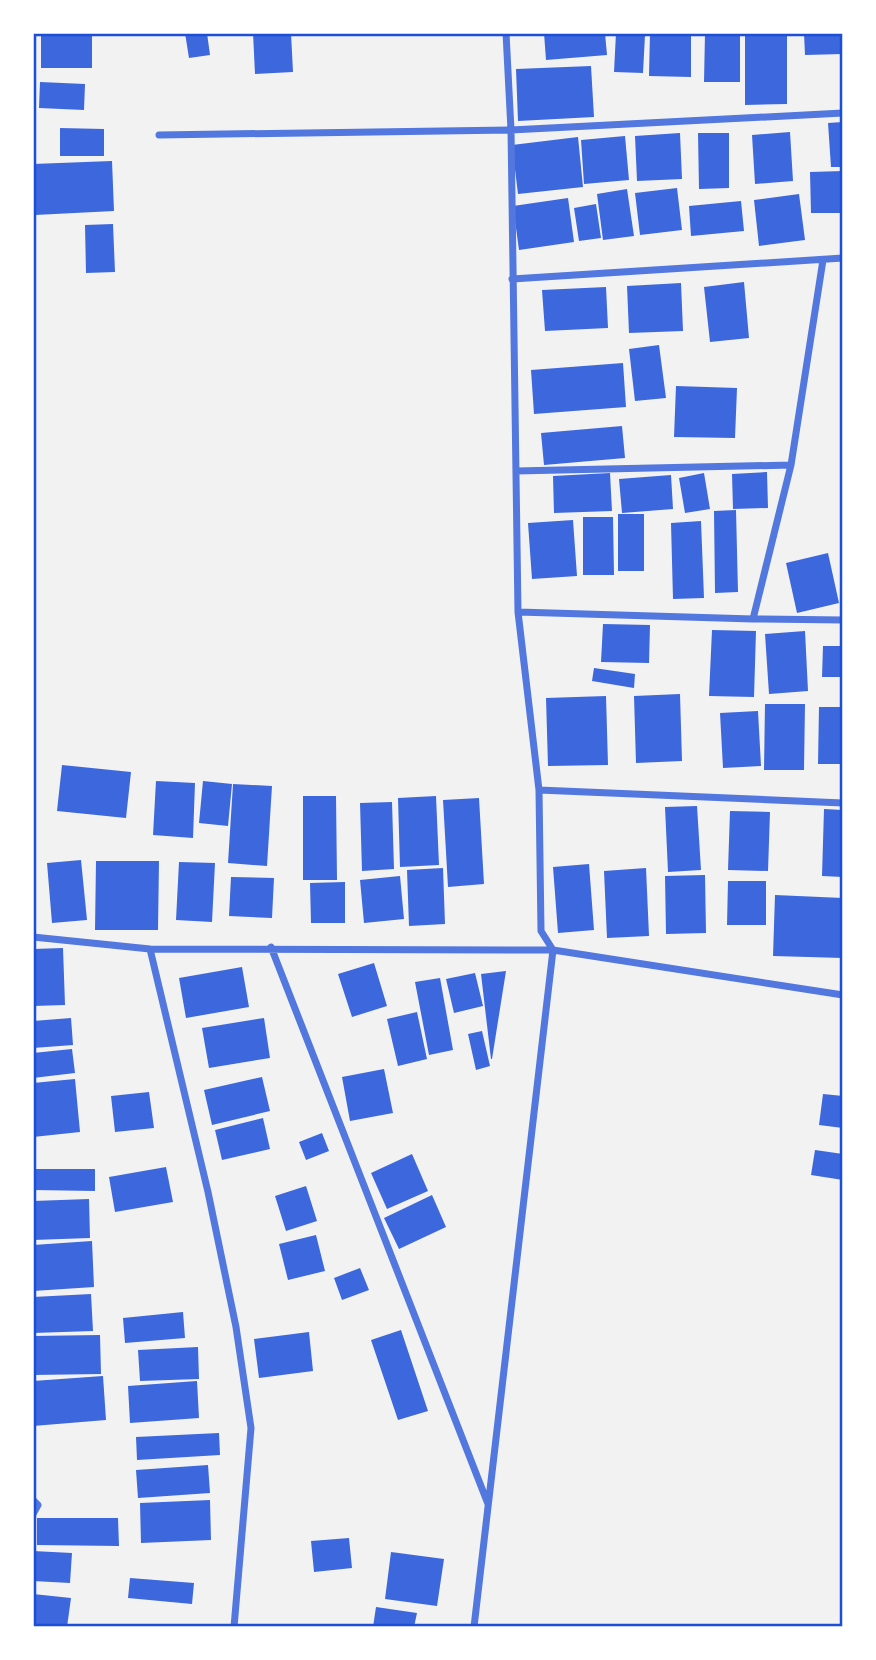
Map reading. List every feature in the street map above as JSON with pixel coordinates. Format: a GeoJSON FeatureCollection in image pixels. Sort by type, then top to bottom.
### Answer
{"type":"FeatureCollection","features":[{"type":"Feature","properties":{"kind":"street"},"geometry":{"type":"LineString","coordinates":[[474,1627],[553,950],[541,931],[539,790],[518,612],[506,33]]}},
{"type":"Feature","properties":{"kind":"street"},"geometry":{"type":"LineString","coordinates":[[159,135],[510,130],[843,113]]}},
{"type":"Feature","properties":{"kind":"street"},"geometry":{"type":"LineString","coordinates":[[512,279],[843,258]]}},
{"type":"Feature","properties":{"kind":"street"},"geometry":{"type":"LineString","coordinates":[[752,620],[791,465],[824,260]]}},
{"type":"Feature","properties":{"kind":"street"},"geometry":{"type":"LineString","coordinates":[[516,471],[791,465]]}},
{"type":"Feature","properties":{"kind":"street"},"geometry":{"type":"LineString","coordinates":[[518,612],[752,620],[843,620]]}},
{"type":"Feature","properties":{"kind":"street"},"geometry":{"type":"LineString","coordinates":[[539,790],[843,803]]}},
{"type":"Feature","properties":{"kind":"street"},"geometry":{"type":"LineString","coordinates":[[33,937],[150,949],[271,947],[553,950],[843,995]]}},
{"type":"Feature","properties":{"kind":"street"},"geometry":{"type":"LineString","coordinates":[[271,947],[489,1505]]}},
{"type":"Feature","properties":{"kind":"street"},"geometry":{"type":"LineString","coordinates":[[150,949],[208,1192],[236,1327],[251,1428],[234,1627]]}},
{"type":"Feature","properties":{"kind":"street"},"geometry":{"type":"LineString","coordinates":[[33,1500],[38,1505],[33,1514]]}},
{"type":"Feature","properties":{"kind":"building"},"geometry":{"type":"Polygon","coordinates":[[[41,33],[92,33],[92,68],[41,68],[41,33]]]}},
{"type":"Feature","properties":{"kind":"building"},"geometry":{"type":"Polygon","coordinates":[[[185,33],[207,33],[210,55],[189,58],[185,33]]]}},
{"type":"Feature","properties":{"kind":"building"},"geometry":{"type":"Polygon","coordinates":[[[253,33],[291,33],[293,72],[255,74],[253,33]]]}},
{"type":"Feature","properties":{"kind":"building"},"geometry":{"type":"Polygon","coordinates":[[[544,33],[605,33],[607,55],[546,60],[544,33]]]}},
{"type":"Feature","properties":{"kind":"building"},"geometry":{"type":"Polygon","coordinates":[[[616,33],[645,35],[643,73],[614,72],[616,33]]]}},
{"type":"Feature","properties":{"kind":"building"},"geometry":{"type":"Polygon","coordinates":[[[650,33],[691,33],[691,77],[649,76],[650,33]]]}},
{"type":"Feature","properties":{"kind":"building"},"geometry":{"type":"Polygon","coordinates":[[[705,33],[740,33],[740,82],[704,82],[705,33]]]}},
{"type":"Feature","properties":{"kind":"building"},"geometry":{"type":"Polygon","coordinates":[[[745,33],[787,33],[787,104],[745,105],[745,33]]]}},
{"type":"Feature","properties":{"kind":"building"},"geometry":{"type":"Polygon","coordinates":[[[804,33],[843,33],[843,54],[805,55],[804,33]]]}},
{"type":"Feature","properties":{"kind":"building"},"geometry":{"type":"Polygon","coordinates":[[[591,66],[594,117],[518,121],[516,69],[591,66]]]}},
{"type":"Feature","properties":{"kind":"building"},"geometry":{"type":"Polygon","coordinates":[[[40,82],[85,84],[84,110],[39,108],[40,82]]]}},
{"type":"Feature","properties":{"kind":"building"},"geometry":{"type":"Polygon","coordinates":[[[843,122],[843,167],[831,167],[828,123],[843,122]]]}},
{"type":"Feature","properties":{"kind":"building"},"geometry":{"type":"Polygon","coordinates":[[[60,128],[104,129],[104,156],[60,156],[60,128]]]}},
{"type":"Feature","properties":{"kind":"building"},"geometry":{"type":"Polygon","coordinates":[[[790,132],[793,181],[755,184],[752,135],[790,132]]]}},
{"type":"Feature","properties":{"kind":"building"},"geometry":{"type":"Polygon","coordinates":[[[680,133],[682,179],[637,181],[635,136],[680,133]]]}},
{"type":"Feature","properties":{"kind":"building"},"geometry":{"type":"Polygon","coordinates":[[[698,133],[729,133],[729,188],[699,189],[698,133]]]}},
{"type":"Feature","properties":{"kind":"building"},"geometry":{"type":"Polygon","coordinates":[[[625,136],[629,180],[584,184],[581,140],[625,136]]]}},
{"type":"Feature","properties":{"kind":"building"},"geometry":{"type":"Polygon","coordinates":[[[578,137],[583,187],[518,194],[512,145],[578,137]]]}},
{"type":"Feature","properties":{"kind":"building"},"geometry":{"type":"Polygon","coordinates":[[[112,161],[114,211],[35,215],[33,164],[112,161]]]}},
{"type":"Feature","properties":{"kind":"building"},"geometry":{"type":"Polygon","coordinates":[[[843,171],[843,213],[811,213],[810,172],[843,171]]]}},
{"type":"Feature","properties":{"kind":"building"},"geometry":{"type":"Polygon","coordinates":[[[677,188],[682,230],[640,235],[635,193],[677,188]]]}},
{"type":"Feature","properties":{"kind":"building"},"geometry":{"type":"Polygon","coordinates":[[[627,189],[634,236],[603,240],[597,194],[627,189]]]}},
{"type":"Feature","properties":{"kind":"building"},"geometry":{"type":"Polygon","coordinates":[[[799,194],[805,240],[759,246],[754,200],[799,194]]]}},
{"type":"Feature","properties":{"kind":"building"},"geometry":{"type":"Polygon","coordinates":[[[568,198],[574,242],[519,250],[513,206],[568,198]]]}},
{"type":"Feature","properties":{"kind":"building"},"geometry":{"type":"Polygon","coordinates":[[[741,201],[744,231],[691,236],[689,206],[741,201]]]}},
{"type":"Feature","properties":{"kind":"building"},"geometry":{"type":"Polygon","coordinates":[[[596,204],[601,238],[579,241],[574,208],[596,204]]]}},
{"type":"Feature","properties":{"kind":"building"},"geometry":{"type":"Polygon","coordinates":[[[113,224],[115,272],[86,273],[85,225],[113,224]]]}},
{"type":"Feature","properties":{"kind":"building"},"geometry":{"type":"Polygon","coordinates":[[[744,282],[749,338],[710,342],[704,287],[744,282]]]}},
{"type":"Feature","properties":{"kind":"building"},"geometry":{"type":"Polygon","coordinates":[[[681,283],[683,331],[629,333],[627,286],[681,283]]]}},
{"type":"Feature","properties":{"kind":"building"},"geometry":{"type":"Polygon","coordinates":[[[606,287],[608,328],[545,331],[542,290],[606,287]]]}},
{"type":"Feature","properties":{"kind":"building"},"geometry":{"type":"Polygon","coordinates":[[[659,345],[666,398],[635,401],[629,349],[659,345]]]}},
{"type":"Feature","properties":{"kind":"building"},"geometry":{"type":"Polygon","coordinates":[[[623,363],[626,407],[534,414],[531,370],[623,363]]]}},
{"type":"Feature","properties":{"kind":"building"},"geometry":{"type":"Polygon","coordinates":[[[676,386],[737,388],[735,438],[674,437],[676,386]]]}},
{"type":"Feature","properties":{"kind":"building"},"geometry":{"type":"Polygon","coordinates":[[[622,426],[625,458],[544,465],[541,433],[622,426]]]}},
{"type":"Feature","properties":{"kind":"building"},"geometry":{"type":"Polygon","coordinates":[[[767,472],[768,508],[733,509],[732,474],[767,472]]]}},
{"type":"Feature","properties":{"kind":"building"},"geometry":{"type":"Polygon","coordinates":[[[610,473],[612,511],[554,513],[553,476],[610,473]]]}},
{"type":"Feature","properties":{"kind":"building"},"geometry":{"type":"Polygon","coordinates":[[[704,473],[710,509],[685,513],[679,478],[704,473]]]}},
{"type":"Feature","properties":{"kind":"building"},"geometry":{"type":"Polygon","coordinates":[[[671,475],[673,509],[622,513],[619,479],[671,475]]]}},
{"type":"Feature","properties":{"kind":"building"},"geometry":{"type":"Polygon","coordinates":[[[736,510],[738,592],[715,593],[714,511],[736,510]]]}},
{"type":"Feature","properties":{"kind":"building"},"geometry":{"type":"Polygon","coordinates":[[[618,514],[644,514],[644,571],[618,571],[618,514]]]}},
{"type":"Feature","properties":{"kind":"building"},"geometry":{"type":"Polygon","coordinates":[[[583,517],[613,517],[614,575],[583,575],[583,517]]]}},
{"type":"Feature","properties":{"kind":"building"},"geometry":{"type":"Polygon","coordinates":[[[573,520],[577,576],[532,579],[528,523],[573,520]]]}},
{"type":"Feature","properties":{"kind":"building"},"geometry":{"type":"Polygon","coordinates":[[[701,521],[704,598],[673,599],[671,523],[701,521]]]}},
{"type":"Feature","properties":{"kind":"building"},"geometry":{"type":"Polygon","coordinates":[[[828,553],[839,603],[797,613],[786,563],[828,553]]]}},
{"type":"Feature","properties":{"kind":"building"},"geometry":{"type":"Polygon","coordinates":[[[603,624],[650,625],[649,663],[601,662],[603,624]]]}},
{"type":"Feature","properties":{"kind":"building"},"geometry":{"type":"Polygon","coordinates":[[[712,630],[756,631],[754,697],[709,696],[712,630]]]}},
{"type":"Feature","properties":{"kind":"building"},"geometry":{"type":"Polygon","coordinates":[[[805,631],[808,691],[769,694],[765,634],[805,631]]]}},
{"type":"Feature","properties":{"kind":"building"},"geometry":{"type":"Polygon","coordinates":[[[823,646],[843,646],[843,677],[822,677],[823,646]]]}},
{"type":"Feature","properties":{"kind":"building"},"geometry":{"type":"Polygon","coordinates":[[[594,668],[635,674],[634,688],[592,681],[594,668]]]}},
{"type":"Feature","properties":{"kind":"building"},"geometry":{"type":"Polygon","coordinates":[[[680,694],[682,761],[636,763],[634,696],[680,694]]]}},
{"type":"Feature","properties":{"kind":"building"},"geometry":{"type":"Polygon","coordinates":[[[606,696],[608,765],[548,766],[546,698],[606,696]]]}},
{"type":"Feature","properties":{"kind":"building"},"geometry":{"type":"Polygon","coordinates":[[[765,704],[805,704],[804,770],[764,770],[765,704]]]}},
{"type":"Feature","properties":{"kind":"building"},"geometry":{"type":"Polygon","coordinates":[[[819,707],[843,707],[843,764],[818,764],[819,707]]]}},
{"type":"Feature","properties":{"kind":"building"},"geometry":{"type":"Polygon","coordinates":[[[758,711],[761,766],[723,768],[720,713],[758,711]]]}},
{"type":"Feature","properties":{"kind":"building"},"geometry":{"type":"Polygon","coordinates":[[[62,765],[131,772],[126,818],[57,811],[62,765]]]}},
{"type":"Feature","properties":{"kind":"building"},"geometry":{"type":"Polygon","coordinates":[[[156,781],[195,783],[193,838],[153,835],[156,781]]]}},
{"type":"Feature","properties":{"kind":"building"},"geometry":{"type":"Polygon","coordinates":[[[203,781],[232,784],[228,826],[199,823],[203,781]]]}},
{"type":"Feature","properties":{"kind":"building"},"geometry":{"type":"Polygon","coordinates":[[[233,784],[272,786],[267,866],[228,863],[233,784]]]}},
{"type":"Feature","properties":{"kind":"building"},"geometry":{"type":"Polygon","coordinates":[[[303,796],[336,796],[337,880],[303,880],[303,796]]]}},
{"type":"Feature","properties":{"kind":"building"},"geometry":{"type":"Polygon","coordinates":[[[436,796],[439,865],[400,867],[398,798],[436,796]]]}},
{"type":"Feature","properties":{"kind":"building"},"geometry":{"type":"Polygon","coordinates":[[[479,798],[484,884],[448,887],[443,800],[479,798]]]}},
{"type":"Feature","properties":{"kind":"building"},"geometry":{"type":"Polygon","coordinates":[[[392,802],[394,869],[362,871],[360,803],[392,802]]]}},
{"type":"Feature","properties":{"kind":"building"},"geometry":{"type":"Polygon","coordinates":[[[697,806],[701,870],[668,872],[665,807],[697,806]]]}},
{"type":"Feature","properties":{"kind":"building"},"geometry":{"type":"Polygon","coordinates":[[[824,809],[843,810],[843,877],[822,876],[824,809]]]}},
{"type":"Feature","properties":{"kind":"building"},"geometry":{"type":"Polygon","coordinates":[[[730,811],[770,812],[768,871],[728,870],[730,811]]]}},
{"type":"Feature","properties":{"kind":"building"},"geometry":{"type":"Polygon","coordinates":[[[81,860],[87,920],[52,923],[47,863],[81,860]]]}},
{"type":"Feature","properties":{"kind":"building"},"geometry":{"type":"Polygon","coordinates":[[[96,861],[159,861],[158,930],[95,930],[96,861]]]}},
{"type":"Feature","properties":{"kind":"building"},"geometry":{"type":"Polygon","coordinates":[[[179,862],[215,863],[212,922],[176,920],[179,862]]]}},
{"type":"Feature","properties":{"kind":"building"},"geometry":{"type":"Polygon","coordinates":[[[589,864],[594,930],[558,933],[553,867],[589,864]]]}},
{"type":"Feature","properties":{"kind":"building"},"geometry":{"type":"Polygon","coordinates":[[[443,868],[445,924],[409,926],[407,870],[443,868]]]}},
{"type":"Feature","properties":{"kind":"building"},"geometry":{"type":"Polygon","coordinates":[[[646,868],[649,936],[607,938],[604,871],[646,868]]]}},
{"type":"Feature","properties":{"kind":"building"},"geometry":{"type":"Polygon","coordinates":[[[705,875],[706,933],[666,934],[665,876],[705,875]]]}},
{"type":"Feature","properties":{"kind":"building"},"geometry":{"type":"Polygon","coordinates":[[[400,876],[404,919],[364,923],[360,880],[400,876]]]}},
{"type":"Feature","properties":{"kind":"building"},"geometry":{"type":"Polygon","coordinates":[[[231,877],[274,878],[272,918],[229,916],[231,877]]]}},
{"type":"Feature","properties":{"kind":"building"},"geometry":{"type":"Polygon","coordinates":[[[728,881],[766,881],[766,925],[727,925],[728,881]]]}},
{"type":"Feature","properties":{"kind":"building"},"geometry":{"type":"Polygon","coordinates":[[[345,882],[345,923],[311,923],[310,883],[345,882]]]}},
{"type":"Feature","properties":{"kind":"building"},"geometry":{"type":"Polygon","coordinates":[[[775,895],[843,898],[843,958],[773,956],[775,895]]]}},
{"type":"Feature","properties":{"kind":"building"},"geometry":{"type":"Polygon","coordinates":[[[63,948],[65,1005],[33,1006],[33,949],[63,948]]]}},
{"type":"Feature","properties":{"kind":"building"},"geometry":{"type":"Polygon","coordinates":[[[374,963],[387,1006],[352,1017],[338,974],[374,963]]]}},
{"type":"Feature","properties":{"kind":"building"},"geometry":{"type":"Polygon","coordinates":[[[242,967],[249,1007],[186,1018],[179,978],[242,967]]]}},
{"type":"Feature","properties":{"kind":"building"},"geometry":{"type":"Polygon","coordinates":[[[506,971],[492,1059],[491,1059],[481,974],[506,971]]]}},
{"type":"Feature","properties":{"kind":"building"},"geometry":{"type":"Polygon","coordinates":[[[475,973],[483,1006],[454,1013],[446,979],[475,973]]]}},
{"type":"Feature","properties":{"kind":"building"},"geometry":{"type":"Polygon","coordinates":[[[440,978],[453,1050],[429,1055],[415,982],[440,978]]]}},
{"type":"Feature","properties":{"kind":"building"},"geometry":{"type":"Polygon","coordinates":[[[417,1012],[427,1059],[398,1066],[387,1019],[417,1012]]]}},
{"type":"Feature","properties":{"kind":"building"},"geometry":{"type":"Polygon","coordinates":[[[71,1018],[73,1045],[33,1048],[33,1021],[71,1018]]]}},
{"type":"Feature","properties":{"kind":"building"},"geometry":{"type":"Polygon","coordinates":[[[264,1018],[270,1058],[209,1068],[202,1028],[264,1018]]]}},
{"type":"Feature","properties":{"kind":"building"},"geometry":{"type":"Polygon","coordinates":[[[482,1031],[490,1066],[476,1070],[468,1034],[482,1031]]]}},
{"type":"Feature","properties":{"kind":"building"},"geometry":{"type":"Polygon","coordinates":[[[72,1049],[75,1073],[33,1078],[33,1053],[72,1049]]]}},
{"type":"Feature","properties":{"kind":"building"},"geometry":{"type":"Polygon","coordinates":[[[384,1069],[393,1113],[350,1121],[342,1077],[384,1069]]]}},
{"type":"Feature","properties":{"kind":"building"},"geometry":{"type":"Polygon","coordinates":[[[262,1077],[270,1111],[212,1125],[204,1090],[262,1077]]]}},
{"type":"Feature","properties":{"kind":"building"},"geometry":{"type":"Polygon","coordinates":[[[75,1079],[80,1132],[33,1137],[33,1083],[75,1079]]]}},
{"type":"Feature","properties":{"kind":"building"},"geometry":{"type":"Polygon","coordinates":[[[149,1092],[154,1128],[115,1132],[111,1096],[149,1092]]]}},
{"type":"Feature","properties":{"kind":"building"},"geometry":{"type":"Polygon","coordinates":[[[823,1094],[843,1096],[843,1128],[819,1125],[823,1094]]]}},
{"type":"Feature","properties":{"kind":"building"},"geometry":{"type":"Polygon","coordinates":[[[263,1118],[270,1149],[222,1160],[215,1130],[263,1118]]]}},
{"type":"Feature","properties":{"kind":"building"},"geometry":{"type":"Polygon","coordinates":[[[322,1133],[329,1151],[306,1160],[299,1142],[322,1133]]]}},
{"type":"Feature","properties":{"kind":"building"},"geometry":{"type":"Polygon","coordinates":[[[815,1150],[843,1154],[843,1180],[811,1175],[815,1150]]]}},
{"type":"Feature","properties":{"kind":"building"},"geometry":{"type":"Polygon","coordinates":[[[412,1154],[428,1191],[387,1209],[371,1173],[412,1154]]]}},
{"type":"Feature","properties":{"kind":"building"},"geometry":{"type":"Polygon","coordinates":[[[166,1167],[173,1202],[115,1212],[109,1177],[166,1167]]]}},
{"type":"Feature","properties":{"kind":"building"},"geometry":{"type":"Polygon","coordinates":[[[33,1169],[95,1169],[95,1191],[33,1190],[33,1169]]]}},
{"type":"Feature","properties":{"kind":"building"},"geometry":{"type":"Polygon","coordinates":[[[306,1186],[317,1221],[286,1231],[275,1196],[306,1186]]]}},
{"type":"Feature","properties":{"kind":"building"},"geometry":{"type":"Polygon","coordinates":[[[432,1195],[446,1227],[399,1249],[384,1218],[432,1195]]]}},
{"type":"Feature","properties":{"kind":"building"},"geometry":{"type":"Polygon","coordinates":[[[89,1199],[90,1238],[33,1240],[33,1201],[89,1199]]]}},
{"type":"Feature","properties":{"kind":"building"},"geometry":{"type":"Polygon","coordinates":[[[316,1235],[325,1271],[288,1280],[279,1244],[316,1235]]]}},
{"type":"Feature","properties":{"kind":"building"},"geometry":{"type":"Polygon","coordinates":[[[92,1241],[94,1287],[33,1291],[33,1245],[92,1241]]]}},
{"type":"Feature","properties":{"kind":"building"},"geometry":{"type":"Polygon","coordinates":[[[360,1268],[369,1290],[342,1300],[334,1278],[360,1268]]]}},
{"type":"Feature","properties":{"kind":"building"},"geometry":{"type":"Polygon","coordinates":[[[91,1294],[93,1331],[33,1333],[33,1297],[91,1294]]]}},
{"type":"Feature","properties":{"kind":"building"},"geometry":{"type":"Polygon","coordinates":[[[183,1312],[185,1338],[125,1343],[123,1318],[183,1312]]]}},
{"type":"Feature","properties":{"kind":"building"},"geometry":{"type":"Polygon","coordinates":[[[401,1330],[428,1411],[398,1420],[371,1340],[401,1330]]]}},
{"type":"Feature","properties":{"kind":"building"},"geometry":{"type":"Polygon","coordinates":[[[309,1332],[313,1371],[259,1378],[254,1339],[309,1332]]]}},
{"type":"Feature","properties":{"kind":"building"},"geometry":{"type":"Polygon","coordinates":[[[100,1335],[101,1374],[33,1375],[33,1336],[100,1335]]]}},
{"type":"Feature","properties":{"kind":"building"},"geometry":{"type":"Polygon","coordinates":[[[198,1347],[199,1379],[140,1381],[138,1350],[198,1347]]]}},
{"type":"Feature","properties":{"kind":"building"},"geometry":{"type":"Polygon","coordinates":[[[103,1376],[106,1420],[33,1426],[33,1381],[103,1376]]]}},
{"type":"Feature","properties":{"kind":"building"},"geometry":{"type":"Polygon","coordinates":[[[197,1381],[199,1418],[130,1423],[128,1386],[197,1381]]]}},
{"type":"Feature","properties":{"kind":"building"},"geometry":{"type":"Polygon","coordinates":[[[219,1433],[220,1455],[137,1460],[136,1437],[219,1433]]]}},
{"type":"Feature","properties":{"kind":"building"},"geometry":{"type":"Polygon","coordinates":[[[208,1465],[210,1493],[138,1498],[136,1470],[208,1465]]]}},
{"type":"Feature","properties":{"kind":"building"},"geometry":{"type":"Polygon","coordinates":[[[210,1500],[211,1540],[141,1543],[140,1503],[210,1500]]]}},
{"type":"Feature","properties":{"kind":"building"},"geometry":{"type":"Polygon","coordinates":[[[37,1518],[118,1518],[119,1546],[37,1545],[37,1518]]]}},
{"type":"Feature","properties":{"kind":"building"},"geometry":{"type":"Polygon","coordinates":[[[349,1538],[352,1568],[314,1572],[311,1541],[349,1538]]]}},
{"type":"Feature","properties":{"kind":"building"},"geometry":{"type":"Polygon","coordinates":[[[33,1551],[72,1553],[70,1583],[33,1581],[33,1551]]]}},
{"type":"Feature","properties":{"kind":"building"},"geometry":{"type":"Polygon","coordinates":[[[391,1552],[444,1559],[437,1606],[385,1599],[391,1552]]]}},
{"type":"Feature","properties":{"kind":"building"},"geometry":{"type":"Polygon","coordinates":[[[130,1578],[194,1583],[192,1604],[128,1598],[130,1578]]]}},
{"type":"Feature","properties":{"kind":"building"},"geometry":{"type":"Polygon","coordinates":[[[33,1594],[71,1598],[67,1627],[33,1624],[33,1594]]]}},
{"type":"Feature","properties":{"kind":"building"},"geometry":{"type":"Polygon","coordinates":[[[376,1607],[417,1613],[414,1627],[373,1627],[376,1607]]]}}]}
